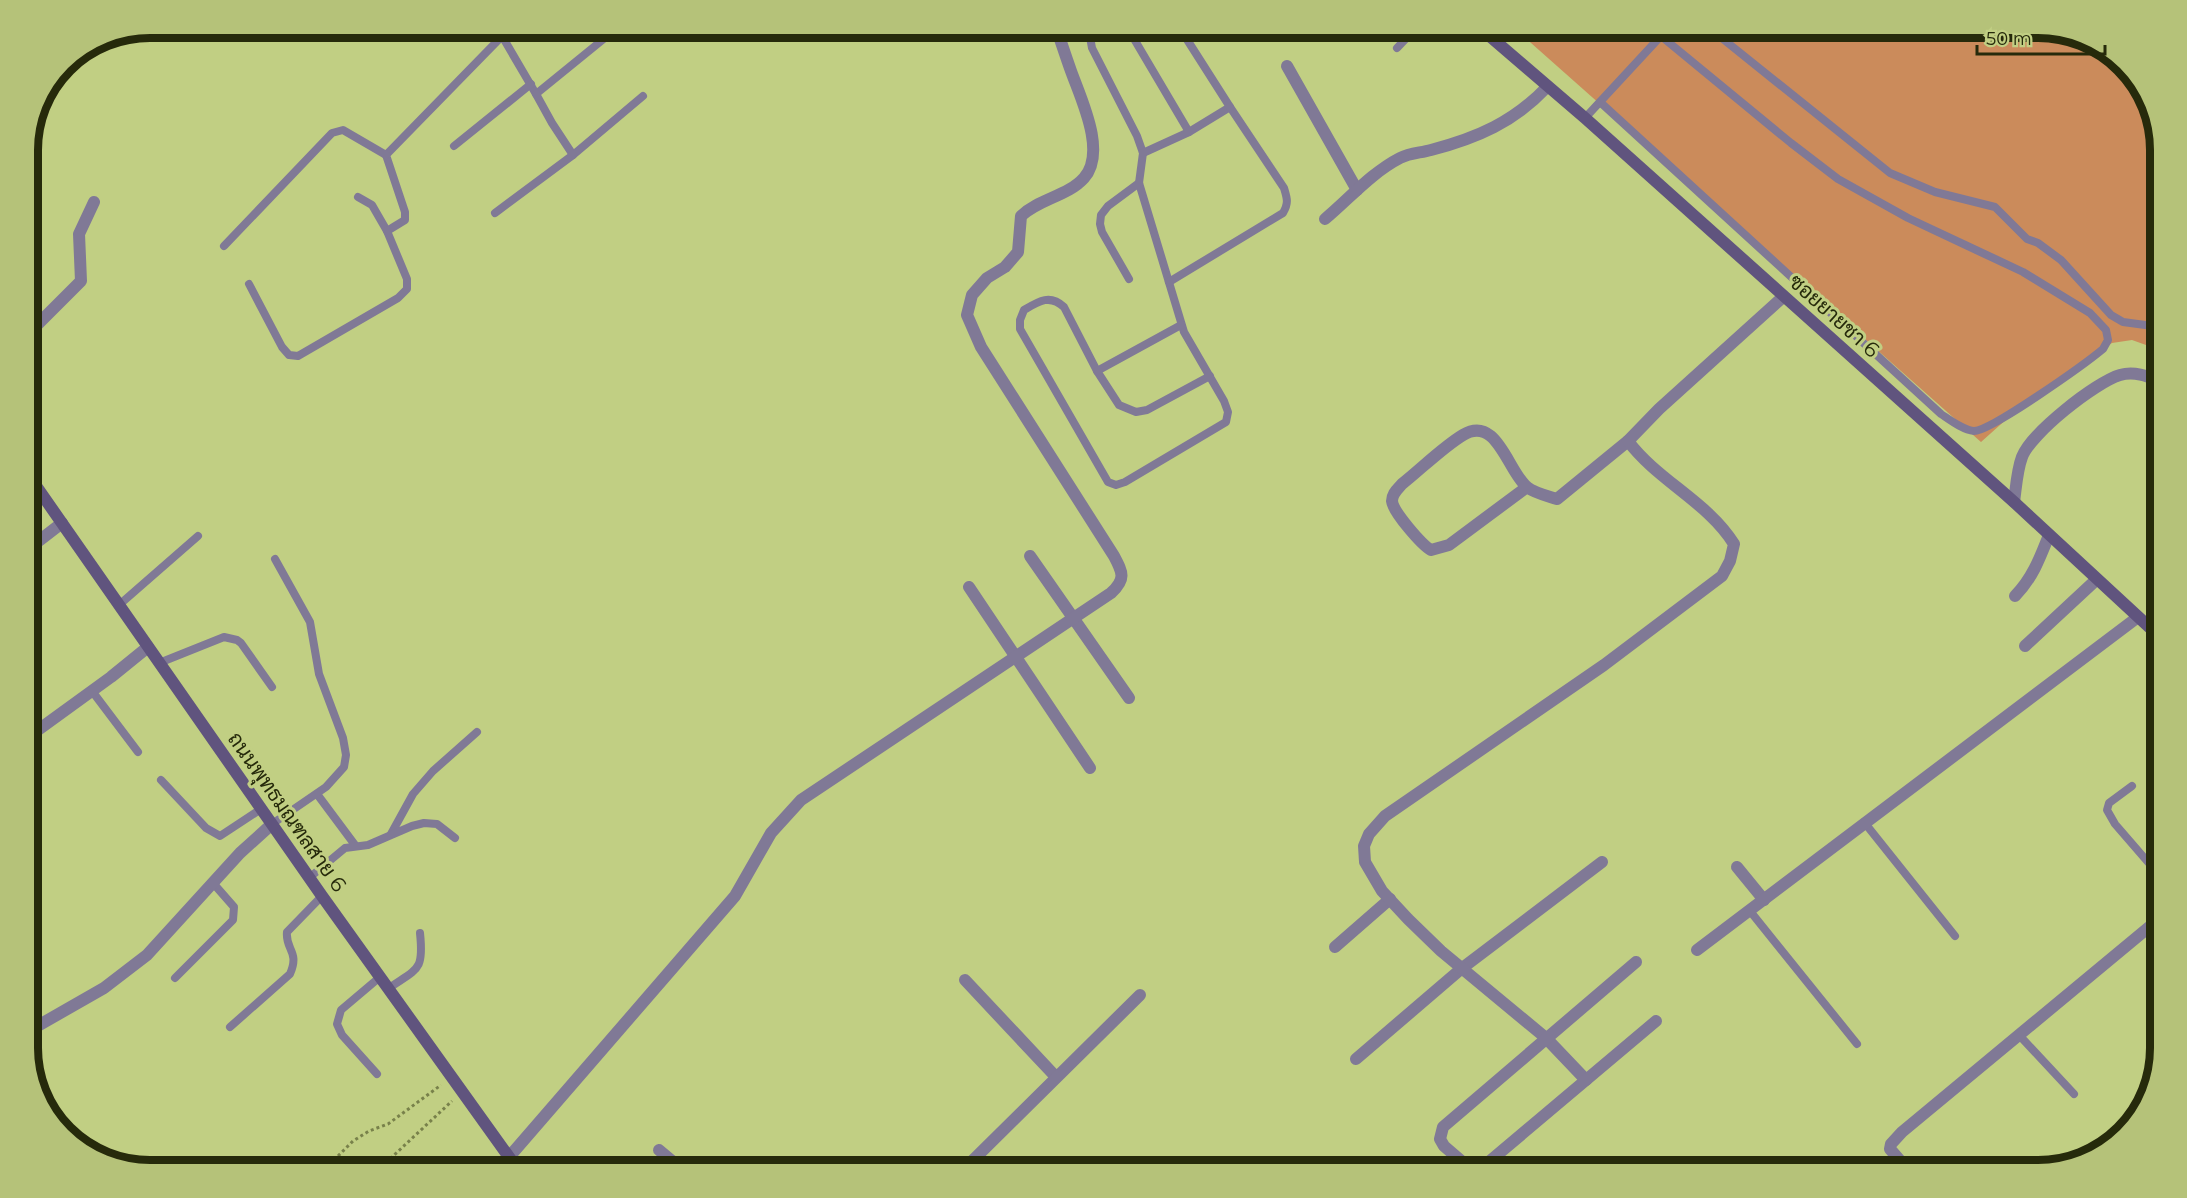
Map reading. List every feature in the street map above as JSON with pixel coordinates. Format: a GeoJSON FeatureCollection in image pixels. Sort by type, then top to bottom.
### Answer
{"type":"FeatureCollection","features":[{"type":"Feature","properties":{"kind":"street"},"geometry":{"type":"LineString","coordinates":[[506,1160],[735,896],[771,833],[801,800],[1073,616],[1111,593],[1120,584],[1122,572],[981,347],[967,315],[972,295],[987,279],[1005,267],[1018,252],[1021,216],[1030,207],[1068,189],[1084,178],[1093,165],[1093,143],[1089,122],[1060,38]]}},
{"type":"Feature","properties":{"kind":"street","name":"ซอยยายชา 6"},"geometry":{"type":"LineString","coordinates":[[1491,38],[2014,502],[2150,627]]}},
{"type":"Feature","properties":{"kind":"street"},"geometry":{"type":"LineString","coordinates":[[1287,66],[1357,190]]}},
{"type":"Feature","properties":{"kind":"street"},"geometry":{"type":"LineString","coordinates":[[1325,219],[1386,165],[1411,153],[1430,150],[1505,123],[1530,105],[1547,87]]}},
{"type":"Feature","properties":{"kind":"street"},"geometry":{"type":"LineString","coordinates":[[38,324],[81,281],[79,234],[94,202]]}},
{"type":"Feature","properties":{"kind":"street"},"geometry":{"type":"LineString","coordinates":[[1527,487],[1449,545],[1431,550],[1420,541],[1395,509],[1392,500],[1395,491],[1402,484],[1465,433],[1480,431],[1495,438],[1514,471],[1527,487],[1557,499],[1628,441],[1659,409],[1783,297]]}},
{"type":"Feature","properties":{"kind":"street"},"geometry":{"type":"LineString","coordinates":[[2014,502],[2022,457],[2032,440],[2045,426],[2092,390],[2119,375],[2136,373],[2149,377]]}},
{"type":"Feature","properties":{"kind":"street"},"geometry":{"type":"LineString","coordinates":[[1586,1080],[1546,1038],[1461,969],[1408,919],[1382,891],[1365,862],[1364,846],[1369,834],[1385,816],[1604,664],[1722,576],[1730,561],[1734,544],[1723,526],[1649,466],[1628,441]]}},
{"type":"Feature","properties":{"kind":"street","name":"ถนนพุทธมณฑลสาย 6"},"geometry":{"type":"LineString","coordinates":[[38,489],[309,878],[510,1160]]}},
{"type":"Feature","properties":{"kind":"street"},"geometry":{"type":"LineString","coordinates":[[38,542],[62,523]]}},
{"type":"Feature","properties":{"kind":"street"},"geometry":{"type":"LineString","coordinates":[[2015,597],[2034,572],[2049,535]]}},
{"type":"Feature","properties":{"kind":"street"},"geometry":{"type":"LineString","coordinates":[[1030,556],[1129,698]]}},
{"type":"Feature","properties":{"kind":"street"},"geometry":{"type":"LineString","coordinates":[[2025,646],[2096,580]]}},
{"type":"Feature","properties":{"kind":"street"},"geometry":{"type":"LineString","coordinates":[[969,587],[1090,768]]}},
{"type":"Feature","properties":{"kind":"street"},"geometry":{"type":"LineString","coordinates":[[1696,950],[2138,616]]}},
{"type":"Feature","properties":{"kind":"street"},"geometry":{"type":"LineString","coordinates":[[38,730],[148,647]]}},
{"type":"Feature","properties":{"kind":"street"},"geometry":{"type":"LineString","coordinates":[[38,1026],[104,988],[147,955],[240,853],[272,824]]}},
{"type":"Feature","properties":{"kind":"street"},"geometry":{"type":"LineString","coordinates":[[1356,1059],[1461,969],[1602,862]]}},
{"type":"Feature","properties":{"kind":"street"},"geometry":{"type":"LineString","coordinates":[[1737,867],[1764,900]]}},
{"type":"Feature","properties":{"kind":"street"},"geometry":{"type":"LineString","coordinates":[[1335,947],[1390,899]]}},
{"type":"Feature","properties":{"kind":"street"},"geometry":{"type":"LineString","coordinates":[[1898,1160],[1890,1149],[1891,1144],[1902,1132],[2150,926]]}},
{"type":"Feature","properties":{"kind":"street"},"geometry":{"type":"LineString","coordinates":[[1462,1160],[1444,1146],[1440,1139],[1443,1127],[1636,962]]}},
{"type":"Feature","properties":{"kind":"street"},"geometry":{"type":"LineString","coordinates":[[965,980],[1056,1077]]}},
{"type":"Feature","properties":{"kind":"street"},"geometry":{"type":"LineString","coordinates":[[973,1160],[1140,995]]}},
{"type":"Feature","properties":{"kind":"street"},"geometry":{"type":"LineString","coordinates":[[1489,1160],[1656,1021]]}},
{"type":"Feature","properties":{"kind":"street"},"geometry":{"type":"LineString","coordinates":[[659,1150],[671,1160]]}},
{"type":"Feature","properties":{"kind":"lane"},"geometry":{"type":"LineString","coordinates":[[386,155],[498,38]]}},
{"type":"Feature","properties":{"kind":"lane"},"geometry":{"type":"LineString","coordinates":[[510,38],[536,94],[573,155]]}},
{"type":"Feature","properties":{"kind":"lane"},"geometry":{"type":"LineString","coordinates":[[536,94],[605,38]]}},
{"type":"Feature","properties":{"kind":"lane"},"geometry":{"type":"LineString","coordinates":[[1090,38],[1092,48],[1137,136],[1143,153],[1139,183],[1170,292],[1181,325],[1210,376],[1224,401],[1228,412],[1226,422],[1125,482],[1116,485],[1108,482],[1020,330],[1024,310],[1049,299],[1056,299],[1064,307],[1097,371],[1119,405],[1136,412],[1147,410],[1210,376]]}},
{"type":"Feature","properties":{"kind":"lane"},"geometry":{"type":"LineString","coordinates":[[1133,38],[1189,132]]}},
{"type":"Feature","properties":{"kind":"lane"},"geometry":{"type":"LineString","coordinates":[[1169,282],[1283,213],[1288,201],[1284,188],[1186,38]]}},
{"type":"Feature","properties":{"kind":"lane"},"geometry":{"type":"LineString","coordinates":[[1397,48],[1406,38]]}},
{"type":"Feature","properties":{"kind":"lane"},"geometry":{"type":"LineString","coordinates":[[1584,118],[1659,38]]}},
{"type":"Feature","properties":{"kind":"lane"},"geometry":{"type":"LineString","coordinates":[[1600,102],[1941,414],[1960,426],[1974,431],[1989,426],[2103,349],[2108,340],[2106,330],[2090,313],[2023,272],[1908,218],[1838,179],[1661,38]]}},
{"type":"Feature","properties":{"kind":"lane"},"geometry":{"type":"LineString","coordinates":[[1721,38],[1890,172],[1935,192],[1995,207],[2027,239],[2038,243],[2061,260],[2111,315],[2123,322],[2149,326]]}},
{"type":"Feature","properties":{"kind":"lane"},"geometry":{"type":"LineString","coordinates":[[454,146],[531,84]]}},
{"type":"Feature","properties":{"kind":"lane"},"geometry":{"type":"LineString","coordinates":[[495,213],[573,155],[643,96]]}},
{"type":"Feature","properties":{"kind":"lane"},"geometry":{"type":"LineString","coordinates":[[1143,153],[1189,132],[1230,107]]}},
{"type":"Feature","properties":{"kind":"lane"},"geometry":{"type":"LineString","coordinates":[[224,246],[332,134],[343,130],[386,155],[405,212],[405,220],[387,231]]}},
{"type":"Feature","properties":{"kind":"lane"},"geometry":{"type":"LineString","coordinates":[[1129,279],[1102,232],[1100,224],[1101,215],[1108,206],[1139,183]]}},
{"type":"Feature","properties":{"kind":"lane"},"geometry":{"type":"LineString","coordinates":[[249,284],[282,347],[289,355],[298,356],[398,298],[407,289],[406,279],[387,231],[372,205],[358,197]]}},
{"type":"Feature","properties":{"kind":"lane"},"geometry":{"type":"LineString","coordinates":[[1097,371],[1181,325]]}},
{"type":"Feature","properties":{"kind":"lane"},"geometry":{"type":"LineString","coordinates":[[119,605],[198,536]]}},
{"type":"Feature","properties":{"kind":"lane"},"geometry":{"type":"LineString","coordinates":[[272,824],[326,787],[344,768],[346,755],[319,674],[310,622],[275,559]]}},
{"type":"Feature","properties":{"kind":"lane"},"geometry":{"type":"LineString","coordinates":[[159,663],[224,637],[230,638],[241,643],[273,687]]}},
{"type":"Feature","properties":{"kind":"lane"},"geometry":{"type":"LineString","coordinates":[[92,691],[138,752]]}},
{"type":"Feature","properties":{"kind":"lane"},"geometry":{"type":"LineString","coordinates":[[391,834],[413,795],[433,771],[477,732]]}},
{"type":"Feature","properties":{"kind":"lane"},"geometry":{"type":"LineString","coordinates":[[161,780],[206,828],[220,836],[261,809]]}},
{"type":"Feature","properties":{"kind":"lane"},"geometry":{"type":"LineString","coordinates":[[2132,786],[2109,803],[2107,810],[2115,824],[2150,864]]}},
{"type":"Feature","properties":{"kind":"lane"},"geometry":{"type":"LineString","coordinates":[[317,794],[356,845]]}},
{"type":"Feature","properties":{"kind":"lane"},"geometry":{"type":"LineString","coordinates":[[1864,822],[1955,936]]}},
{"type":"Feature","properties":{"kind":"lane"},"geometry":{"type":"LineString","coordinates":[[309,878],[345,848],[368,845],[391,834],[424,823],[437,824],[455,838]]}},
{"type":"Feature","properties":{"kind":"lane"},"geometry":{"type":"LineString","coordinates":[[175,978],[233,920],[234,907],[213,883]]}},
{"type":"Feature","properties":{"kind":"lane"},"geometry":{"type":"LineString","coordinates":[[230,1027],[290,974],[295,963],[293,951],[286,938],[287,932],[322,896]]}},
{"type":"Feature","properties":{"kind":"lane"},"geometry":{"type":"LineString","coordinates":[[1750,911],[1857,1044]]}},
{"type":"Feature","properties":{"kind":"lane"},"geometry":{"type":"LineString","coordinates":[[389,988],[417,969],[421,962],[420,933]]}},
{"type":"Feature","properties":{"kind":"lane"},"geometry":{"type":"LineString","coordinates":[[377,1074],[342,1035],[337,1024],[341,1010],[380,976]]}},
{"type":"Feature","properties":{"kind":"lane"},"geometry":{"type":"LineString","coordinates":[[2019,1035],[2074,1094]]}},
{"type":"Feature","properties":{"kind":"path"},"geometry":{"type":"LineString","coordinates":[[334,1160],[353,1141],[369,1131],[388,1124],[452,1077]]}},
{"type":"Feature","properties":{"kind":"path"},"geometry":{"type":"LineString","coordinates":[[389,1160],[463,1092]]}},
{"type":"Feature","properties":{"kind":"shaded area"},"geometry":{"type":"Polygon","coordinates":[[[1525,38],[2052,38],[2080,46],[2117,70],[2138,100],[2144,114],[2149,142],[2149,346],[2132,340],[2112,343],[2028,400],[1981,442],[1525,38]]]}}]}
